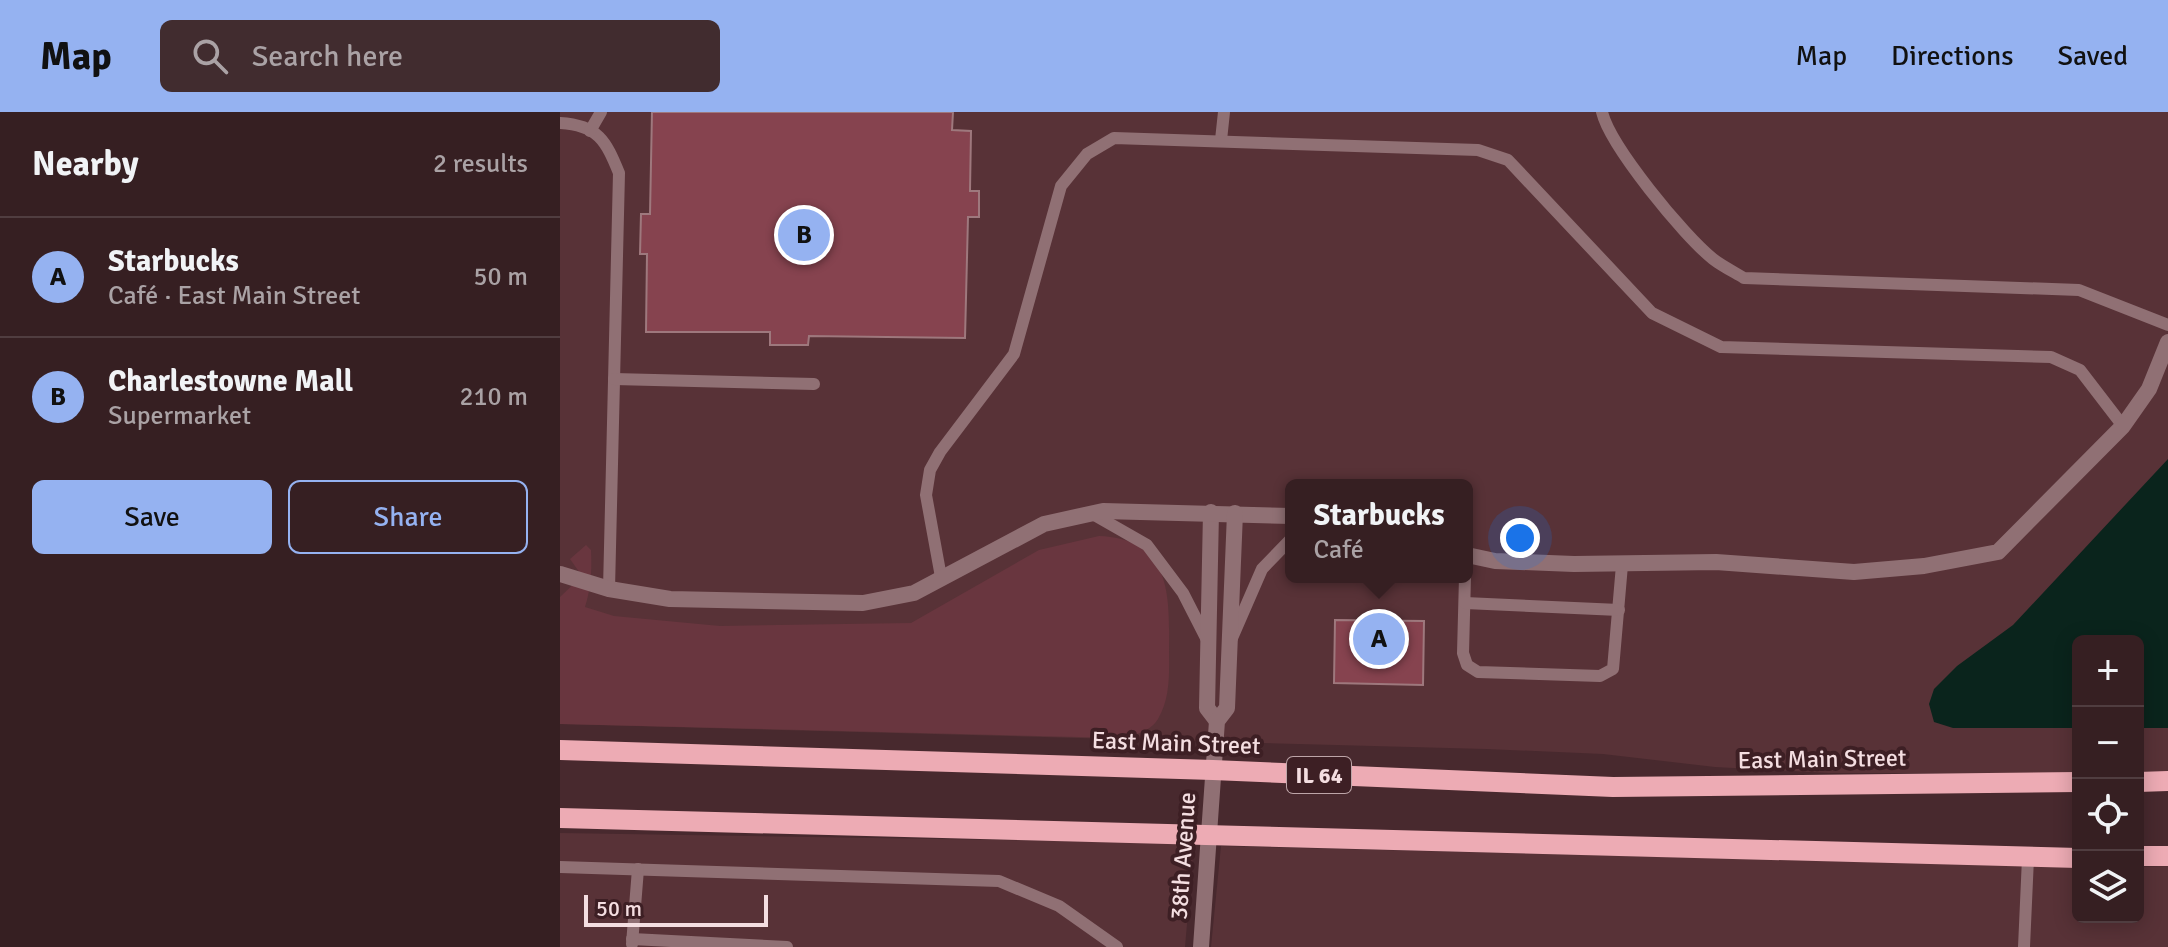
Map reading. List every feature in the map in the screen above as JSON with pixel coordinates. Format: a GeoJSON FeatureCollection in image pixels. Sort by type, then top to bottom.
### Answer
{"type":"FeatureCollection","features":[{"type":"Feature","properties":{"kind":"main road","name":"East Main Street"},"geometry":{"type":"LineString","coordinates":[[560,750],[1213,770],[1613,787],[2072,782]]}},
{"type":"Feature","properties":{"kind":"main road"},"geometry":{"type":"LineString","coordinates":[[2144,782],[2168,781]]}},
{"type":"Feature","properties":{"kind":"main road"},"geometry":{"type":"LineString","coordinates":[[560,818],[2072,858]]}},
{"type":"Feature","properties":{"kind":"main road"},"geometry":{"type":"LineString","coordinates":[[2144,856],[2168,856]]}},
{"type":"Feature","properties":{"kind":"street"},"geometry":{"type":"LineString","coordinates":[[1473,556],[1495,561],[1622,565],[1716,562],[1854,572],[1924,566],[1998,552],[2123,426],[2149,389],[2168,342]]}},
{"type":"Feature","properties":{"kind":"street"},"geometry":{"type":"LineString","coordinates":[[560,574],[609,589],[670,599],[863,603],[914,593],[1044,524],[1091,513],[1211,512],[1285,516]]}},
{"type":"Feature","properties":{"kind":"street","name":"38th Avenue"},"geometry":{"type":"LineString","coordinates":[[1211,512],[1207,708],[1217,721]]}},
{"type":"Feature","properties":{"kind":"street","name":"38th Avenue"},"geometry":{"type":"LineString","coordinates":[[1201,947],[1217,721],[1227,708],[1235,513]]}},
{"type":"Feature","properties":{"kind":"lane"},"geometry":{"type":"LineString","coordinates":[[590,131],[601,112]]}},
{"type":"Feature","properties":{"kind":"lane"},"geometry":{"type":"LineString","coordinates":[[1221,140],[1224,112]]}},
{"type":"Feature","properties":{"kind":"lane"},"geometry":{"type":"LineString","coordinates":[[1602,112],[1606,131],[1636,172],[1712,258],[1744,278],[2079,290],[2168,325]]}},
{"type":"Feature","properties":{"kind":"lane"},"geometry":{"type":"LineString","coordinates":[[560,123],[579,124],[606,140],[619,173],[609,589]]}},
{"type":"Feature","properties":{"kind":"lane"},"geometry":{"type":"LineString","coordinates":[[941,577],[929,523],[926,484],[940,452],[1014,354],[1061,186],[1087,154],[1114,138],[1478,150],[1508,160],[1652,313],[1721,347],[2051,357],[2080,370],[2123,426]]}},
{"type":"Feature","properties":{"kind":"lane"},"geometry":{"type":"LineString","coordinates":[[614,379],[814,384]]}},
{"type":"Feature","properties":{"kind":"lane"},"geometry":{"type":"LineString","coordinates":[[1091,513],[1147,545],[1183,593],[1208,644]]}},
{"type":"Feature","properties":{"kind":"lane"},"geometry":{"type":"LineString","coordinates":[[1229,644],[1262,569],[1285,545]]}},
{"type":"Feature","properties":{"kind":"lane"},"geometry":{"type":"LineString","coordinates":[[1465,583],[1463,653],[1467,665],[1478,672],[1600,676],[1613,669],[1622,565]]}},
{"type":"Feature","properties":{"kind":"lane"},"geometry":{"type":"LineString","coordinates":[[1465,603],[1619,610]]}},
{"type":"Feature","properties":{"kind":"lane"},"geometry":{"type":"LineString","coordinates":[[2024,947],[2028,858]]}},
{"type":"Feature","properties":{"kind":"lane"},"geometry":{"type":"LineString","coordinates":[[560,867],[999,881],[1059,906],[1117,947]]}},
{"type":"Feature","properties":{"kind":"lane"},"geometry":{"type":"LineString","coordinates":[[638,869],[632,943],[787,947]]}},
{"type":"Feature","properties":{"kind":"shaded area"},"geometry":{"type":"Polygon","coordinates":[[[560,112],[2168,112],[2168,774],[2144,773],[2144,635],[2072,635],[2072,773],[1828,773],[1715,767],[1603,754],[560,724],[560,112]]]}},
{"type":"Feature","properties":{"kind":"shaded area"},"geometry":{"type":"Polygon","coordinates":[[[2168,459],[2168,728],[2144,728],[2144,635],[2072,635],[2072,728],[1953,728],[1934,722],[1929,704],[1934,689],[1957,666],[2013,625],[2168,459]]]}},
{"type":"Feature","properties":{"kind":"shaded area"},"geometry":{"type":"Polygon","coordinates":[[[1099,536],[1122,539],[1140,547],[1161,572],[1166,588],[1169,626],[1167,693],[1158,719],[1151,727],[1137,734],[1121,738],[560,724],[560,597],[582,576],[570,559],[586,545],[591,550],[591,565],[585,607],[614,616],[720,626],[911,623],[1039,550],[1099,536]]]}},
{"type":"Feature","properties":{"kind":"shaded area"},"geometry":{"type":"Polygon","coordinates":[[[560,833],[1194,843],[1185,947],[560,947],[560,833]]]}},
{"type":"Feature","properties":{"kind":"shaded area"},"geometry":{"type":"Polygon","coordinates":[[[1221,846],[2072,867],[2072,923],[2144,923],[2144,867],[2168,866],[2168,947],[1211,947],[1221,846]]]}},
{"type":"Feature","properties":{"kind":"building"},"geometry":{"type":"Polygon","coordinates":[[[652,112],[953,112],[952,130],[971,131],[970,191],[979,191],[979,217],[968,217],[965,338],[809,336],[808,345],[770,345],[770,332],[646,332],[647,254],[640,254],[641,214],[650,214],[652,112]]]}},
{"type":"Feature","properties":{"kind":"building"},"geometry":{"type":"Polygon","coordinates":[[[1335,620],[1424,621],[1423,685],[1334,683],[1335,620]]]}},
{"type":"Feature","properties":{"kind":"place","name":"Charlestowne Mall"},"geometry":{"type":"Point","coordinates":[804,235]}},
{"type":"Feature","properties":{"kind":"place","name":"Starbucks"},"geometry":{"type":"Point","coordinates":[1379,639]}}]}
